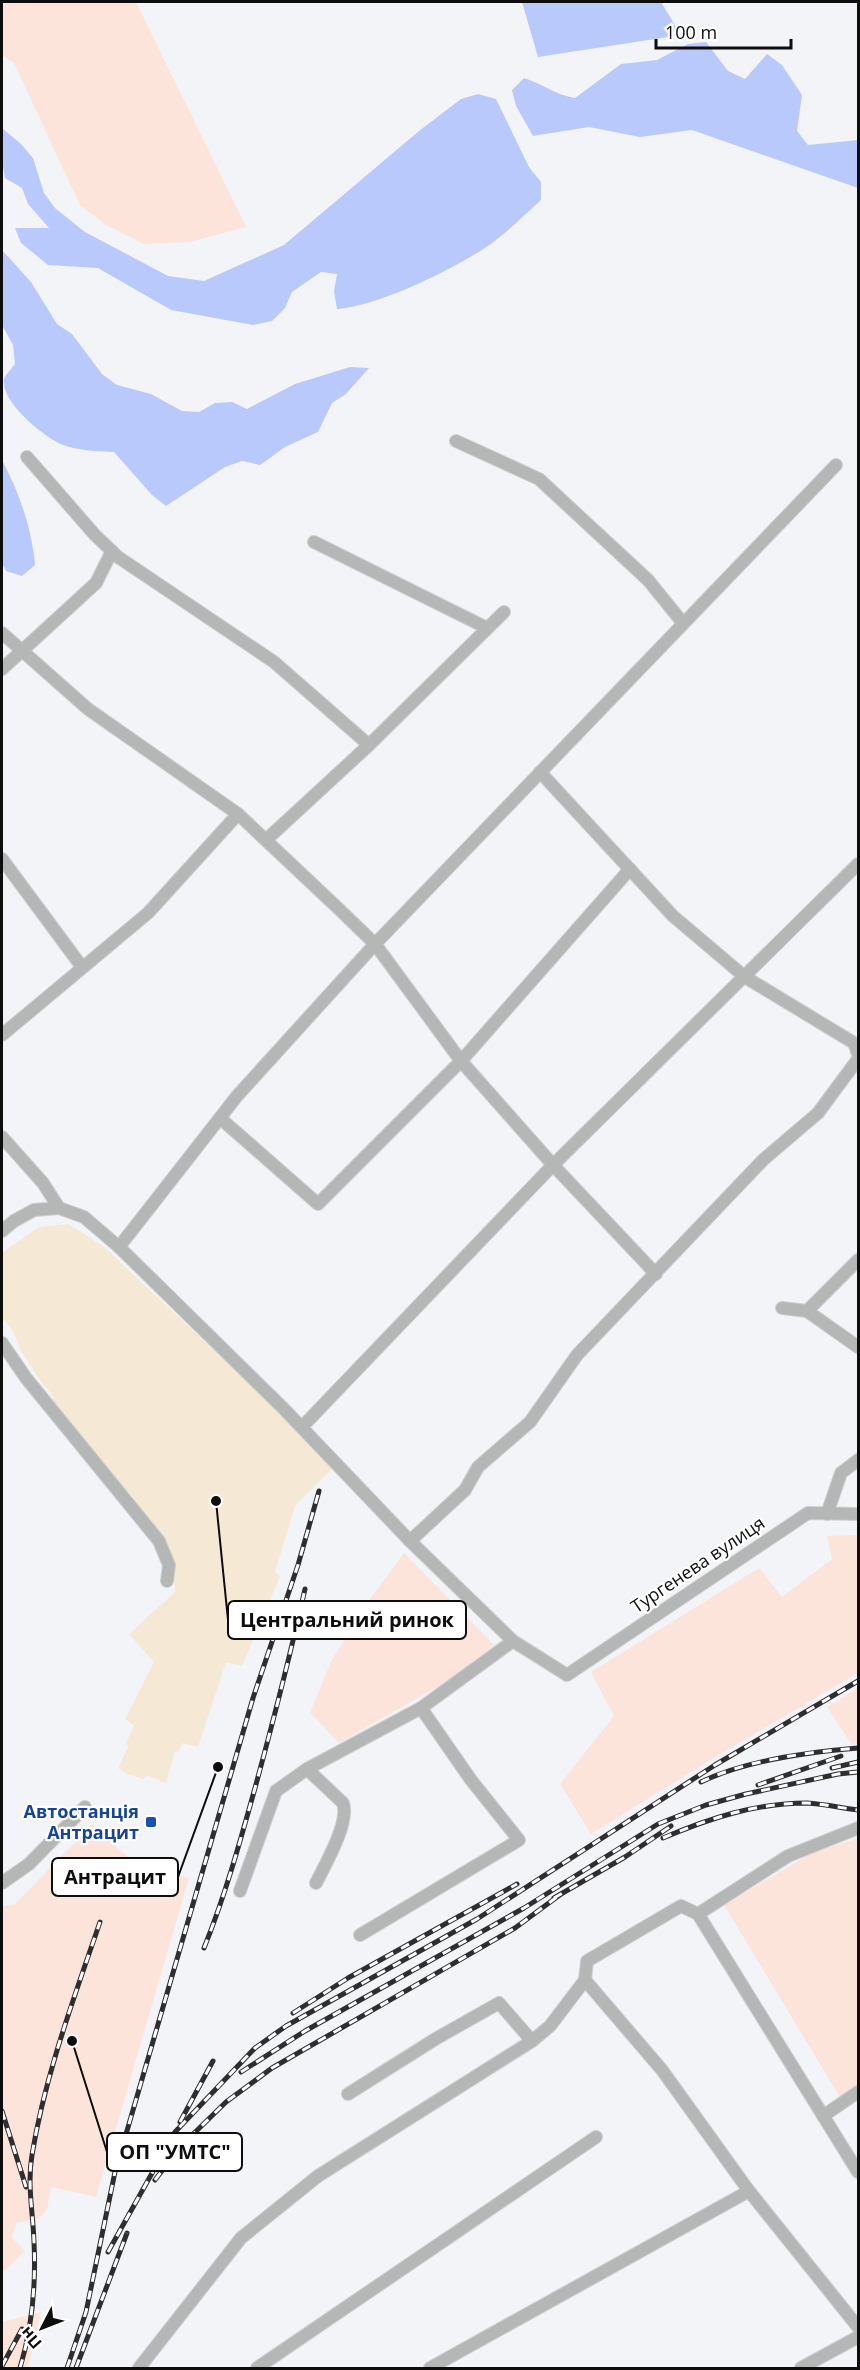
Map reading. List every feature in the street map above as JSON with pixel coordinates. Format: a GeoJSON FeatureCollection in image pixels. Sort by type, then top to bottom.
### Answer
{"type":"FeatureCollection","features":[{"type":"Feature","properties":{"kind":"street"},"geometry":{"type":"LineString","coordinates":[[456,441],[540,479],[648,580],[683,623]]}},
{"type":"Feature","properties":{"kind":"street"},"geometry":{"type":"LineString","coordinates":[[27,457],[112,551],[274,662],[369,745]]}},
{"type":"Feature","properties":{"kind":"street"},"geometry":{"type":"LineString","coordinates":[[119,1247],[220,1118],[375,944],[836,465]]}},
{"type":"Feature","properties":{"kind":"street"},"geometry":{"type":"LineString","coordinates":[[314,542],[487,628]]}},
{"type":"Feature","properties":{"kind":"street"},"geometry":{"type":"LineString","coordinates":[[2,669],[96,583],[112,551]]}},
{"type":"Feature","properties":{"kind":"street"},"geometry":{"type":"LineString","coordinates":[[266,840],[369,745],[504,612]]}},
{"type":"Feature","properties":{"kind":"street"},"geometry":{"type":"LineString","coordinates":[[2,633],[88,709],[238,814],[375,944],[461,1060],[553,1165],[656,1274]]}},
{"type":"Feature","properties":{"kind":"street"},"geometry":{"type":"LineString","coordinates":[[540,772],[674,916],[745,977],[854,1043],[858,1053]]}},
{"type":"Feature","properties":{"kind":"street"},"geometry":{"type":"LineString","coordinates":[[2,1035],[148,913],[238,814]]}},
{"type":"Feature","properties":{"kind":"street"},"geometry":{"type":"LineString","coordinates":[[2,859],[82,967]]}},
{"type":"Feature","properties":{"kind":"street"},"geometry":{"type":"LineString","coordinates":[[302,1427],[553,1165],[858,864]]}},
{"type":"Feature","properties":{"kind":"street"},"geometry":{"type":"LineString","coordinates":[[220,1118],[318,1204],[461,1060],[630,869]]}},
{"type":"Feature","properties":{"kind":"street"},"geometry":{"type":"LineString","coordinates":[[410,1541],[465,1490],[478,1467],[530,1422],[578,1355],[763,1161],[818,1113],[858,1059]]}},
{"type":"Feature","properties":{"kind":"street"},"geometry":{"type":"LineString","coordinates":[[2,1137],[43,1183],[59,1208]]}},
{"type":"Feature","properties":{"kind":"street"},"geometry":{"type":"LineString","coordinates":[[2,1231],[34,1210],[59,1208],[84,1217],[119,1247],[302,1427],[410,1541],[513,1641],[421,1708],[308,1769],[276,1791],[240,1891]]}},
{"type":"Feature","properties":{"kind":"street"},"geometry":{"type":"LineString","coordinates":[[807,1311],[858,1260]]}},
{"type":"Feature","properties":{"kind":"street"},"geometry":{"type":"LineString","coordinates":[[782,1308],[807,1311],[858,1347]]}},
{"type":"Feature","properties":{"kind":"street"},"geometry":{"type":"LineString","coordinates":[[2,1342],[26,1378],[159,1541],[169,1565],[167,1581]]}},
{"type":"Feature","properties":{"kind":"street"},"geometry":{"type":"LineString","coordinates":[[827,1514],[842,1473],[858,1460]]}},
{"type":"Feature","properties":{"kind":"street","name":"Тургенева вулиця"},"geometry":{"type":"LineString","coordinates":[[513,1641],[567,1675],[808,1513],[858,1514]]}},
{"type":"Feature","properties":{"kind":"street"},"geometry":{"type":"LineString","coordinates":[[360,1935],[519,1840],[471,1780],[421,1708]]}},
{"type":"Feature","properties":{"kind":"street"},"geometry":{"type":"LineString","coordinates":[[308,1769],[343,1803],[345,1809],[337,1838],[316,1883]]}},
{"type":"Feature","properties":{"kind":"street"},"geometry":{"type":"LineString","coordinates":[[2,1883],[29,1864],[85,1807]]}},
{"type":"Feature","properties":{"kind":"street"},"geometry":{"type":"LineString","coordinates":[[698,1914],[788,1856],[858,1828]]}},
{"type":"Feature","properties":{"kind":"street"},"geometry":{"type":"LineString","coordinates":[[139,2368],[241,2238],[318,2176],[532,2042],[550,2026],[585,1980],[587,1961],[681,1906],[698,1914],[858,2172]]}},
{"type":"Feature","properties":{"kind":"street"},"geometry":{"type":"LineString","coordinates":[[585,1980],[662,2070],[749,2191],[858,2327]]}},
{"type":"Feature","properties":{"kind":"street"},"geometry":{"type":"LineString","coordinates":[[348,2094],[437,2038],[499,2003],[532,2042]]}},
{"type":"Feature","properties":{"kind":"street"},"geometry":{"type":"LineString","coordinates":[[823,2116],[858,2092]]}},
{"type":"Feature","properties":{"kind":"street"},"geometry":{"type":"LineString","coordinates":[[256,2368],[596,2137]]}},
{"type":"Feature","properties":{"kind":"street"},"geometry":{"type":"LineString","coordinates":[[430,2368],[749,2191]]}},
{"type":"Feature","properties":{"kind":"street"},"geometry":{"type":"LineString","coordinates":[[801,2368],[858,2337]]}},
{"type":"Feature","properties":{"kind":"shaded area"},"geometry":{"type":"Polygon","coordinates":[[[2,2],[136,2],[246,227],[190,242],[144,244],[106,225],[80,205],[14,63],[2,55],[2,2]]]}},
{"type":"Feature","properties":{"kind":"shaded area"},"geometry":{"type":"Polygon","coordinates":[[[522,2],[661,2],[681,35],[538,57],[522,2]]]}},
{"type":"Feature","properties":{"kind":"shaded area"},"geometry":{"type":"Polygon","coordinates":[[[706,42],[728,71],[745,79],[767,54],[782,65],[802,95],[797,131],[808,145],[858,140],[858,188],[692,130],[640,137],[589,127],[533,136],[516,106],[512,90],[524,78],[575,98],[621,64],[657,60],[688,44],[706,42]]]}},
{"type":"Feature","properties":{"kind":"shaded area"},"geometry":{"type":"Polygon","coordinates":[[[478,94],[496,99],[529,167],[541,182],[541,200],[485,248],[433,277],[373,301],[337,309],[334,291],[337,274],[321,272],[292,292],[285,308],[272,321],[253,325],[171,310],[98,268],[48,265],[21,243],[15,228],[49,228],[28,204],[22,188],[5,178],[2,161],[2,128],[33,158],[44,193],[55,208],[85,232],[168,276],[204,281],[284,245],[419,131],[461,99],[478,94]]]}},
{"type":"Feature","properties":{"kind":"shaded area"},"geometry":{"type":"Polygon","coordinates":[[[2,250],[31,282],[57,324],[72,334],[102,374],[117,385],[151,394],[182,411],[199,412],[215,403],[232,402],[247,409],[295,384],[350,367],[369,368],[346,394],[332,403],[318,432],[285,447],[260,465],[242,461],[225,467],[166,506],[152,495],[114,452],[76,448],[55,441],[25,418],[9,398],[4,379],[15,364],[13,345],[2,325],[2,250]]]}},
{"type":"Feature","properties":{"kind":"shaded area"},"geometry":{"type":"Polygon","coordinates":[[[2,460],[24,511],[31,538],[35,565],[22,576],[6,571],[2,563],[2,460]]]}},
{"type":"Feature","properties":{"kind":"shaded area"},"geometry":{"type":"Polygon","coordinates":[[[69,1224],[104,1247],[336,1465],[295,1506],[275,1572],[280,1576],[242,1666],[226,1662],[198,1747],[182,1743],[179,1752],[175,1751],[166,1783],[146,1775],[144,1779],[128,1774],[118,1768],[128,1747],[126,1743],[134,1726],[125,1719],[154,1662],[129,1634],[175,1592],[173,1564],[164,1549],[167,1544],[130,1504],[134,1498],[88,1451],[51,1401],[54,1397],[20,1349],[14,1332],[2,1318],[2,1253],[39,1227],[69,1224]]]}},
{"type":"Feature","properties":{"kind":"shaded area"},"geometry":{"type":"Polygon","coordinates":[[[858,1535],[858,1673],[591,1834],[560,1784],[614,1716],[591,1672],[759,1568],[782,1597],[832,1559],[827,1536],[858,1535]]]}},
{"type":"Feature","properties":{"kind":"shaded area"},"geometry":{"type":"Polygon","coordinates":[[[404,1553],[494,1645],[449,1680],[339,1743],[310,1712],[332,1660],[368,1602],[404,1553]]]}},
{"type":"Feature","properties":{"kind":"shaded area"},"geometry":{"type":"Polygon","coordinates":[[[858,1688],[858,1743],[852,1745],[827,1707],[858,1688]]]}},
{"type":"Feature","properties":{"kind":"shaded area"},"geometry":{"type":"Polygon","coordinates":[[[92,1825],[131,1860],[189,1878],[96,2197],[51,2187],[47,2210],[38,2219],[16,2223],[12,2238],[25,2251],[2,2273],[2,1906],[14,1905],[92,1825]]]}},
{"type":"Feature","properties":{"kind":"shaded area"},"geometry":{"type":"Polygon","coordinates":[[[858,1838],[858,2086],[841,2099],[724,1905],[810,1854],[858,1838]]]}},
{"type":"Feature","properties":{"kind":"shaded area"},"geometry":{"type":"Polygon","coordinates":[[[41,2312],[28,2368],[2,2368],[2,2322],[41,2312]]]}},
{"type":"Feature","properties":{"kind":"railway"},"geometry":{"type":"LineString","coordinates":[[67,2368],[86,2312],[115,2172],[253,1698],[298,1565],[319,1491]]}},
{"type":"Feature","properties":{"kind":"railway"},"geometry":{"type":"LineString","coordinates":[[204,1948],[225,1889],[249,1808],[305,1589]]}},
{"type":"Feature","properties":{"kind":"railway"},"geometry":{"type":"LineString","coordinates":[[108,2252],[175,2132],[255,2048],[286,2026],[477,1919],[715,1765],[858,1681]]}},
{"type":"Feature","properties":{"kind":"railway"},"geometry":{"type":"LineString","coordinates":[[701,1782],[719,1774],[758,1763],[799,1755],[858,1748]]}},
{"type":"Feature","properties":{"kind":"railway"},"geometry":{"type":"LineString","coordinates":[[758,1785],[841,1756]]}},
{"type":"Feature","properties":{"kind":"railway"},"geometry":{"type":"LineString","coordinates":[[832,1768],[858,1762]]}},
{"type":"Feature","properties":{"kind":"railway"},"geometry":{"type":"LineString","coordinates":[[241,2072],[305,2031],[524,1908],[658,1824],[706,1805],[746,1794],[838,1774],[858,1772]]}},
{"type":"Feature","properties":{"kind":"railway"},"geometry":{"type":"LineString","coordinates":[[663,1838],[716,1818],[770,1806],[807,1803],[858,1810]]}},
{"type":"Feature","properties":{"kind":"railway"},"geometry":{"type":"LineString","coordinates":[[554,1898],[625,1857],[671,1826]]}},
{"type":"Feature","properties":{"kind":"railway"},"geometry":{"type":"LineString","coordinates":[[293,2013],[348,1978],[517,1884]]}},
{"type":"Feature","properties":{"kind":"railway"},"geometry":{"type":"LineString","coordinates":[[155,2180],[180,2147],[226,2102],[272,2068],[515,1928],[561,1894]]}},
{"type":"Feature","properties":{"kind":"railway"},"geometry":{"type":"LineString","coordinates":[[20,2368],[28,2337],[34,2289],[34,2242],[30,2188],[32,2155],[52,2066],[100,1922]]}},
{"type":"Feature","properties":{"kind":"railway"},"geometry":{"type":"LineString","coordinates":[[180,2122],[213,2061]]}},
{"type":"Feature","properties":{"kind":"railway"},"geometry":{"type":"LineString","coordinates":[[2,2111],[26,2187]]}},
{"type":"Feature","properties":{"kind":"railway"},"geometry":{"type":"LineString","coordinates":[[76,2368],[127,2233]]}},
{"type":"Feature","properties":{"kind":"railway"},"geometry":{"type":"LineString","coordinates":[[2,2366],[22,2329]]}},
{"type":"Feature","properties":{"kind":"place","name":"Центральний ринок"},"geometry":{"type":"Point","coordinates":[216,1501]}},
{"type":"Feature","properties":{"kind":"place","name":"Антрацит"},"geometry":{"type":"Point","coordinates":[218,1767]}},
{"type":"Feature","properties":{"kind":"place","name":"Автостанція Антрацит"},"geometry":{"type":"Point","coordinates":[151,1822]}},
{"type":"Feature","properties":{"kind":"place","name":"ОП \"УМТС\""},"geometry":{"type":"Point","coordinates":[72,2041]}}]}
